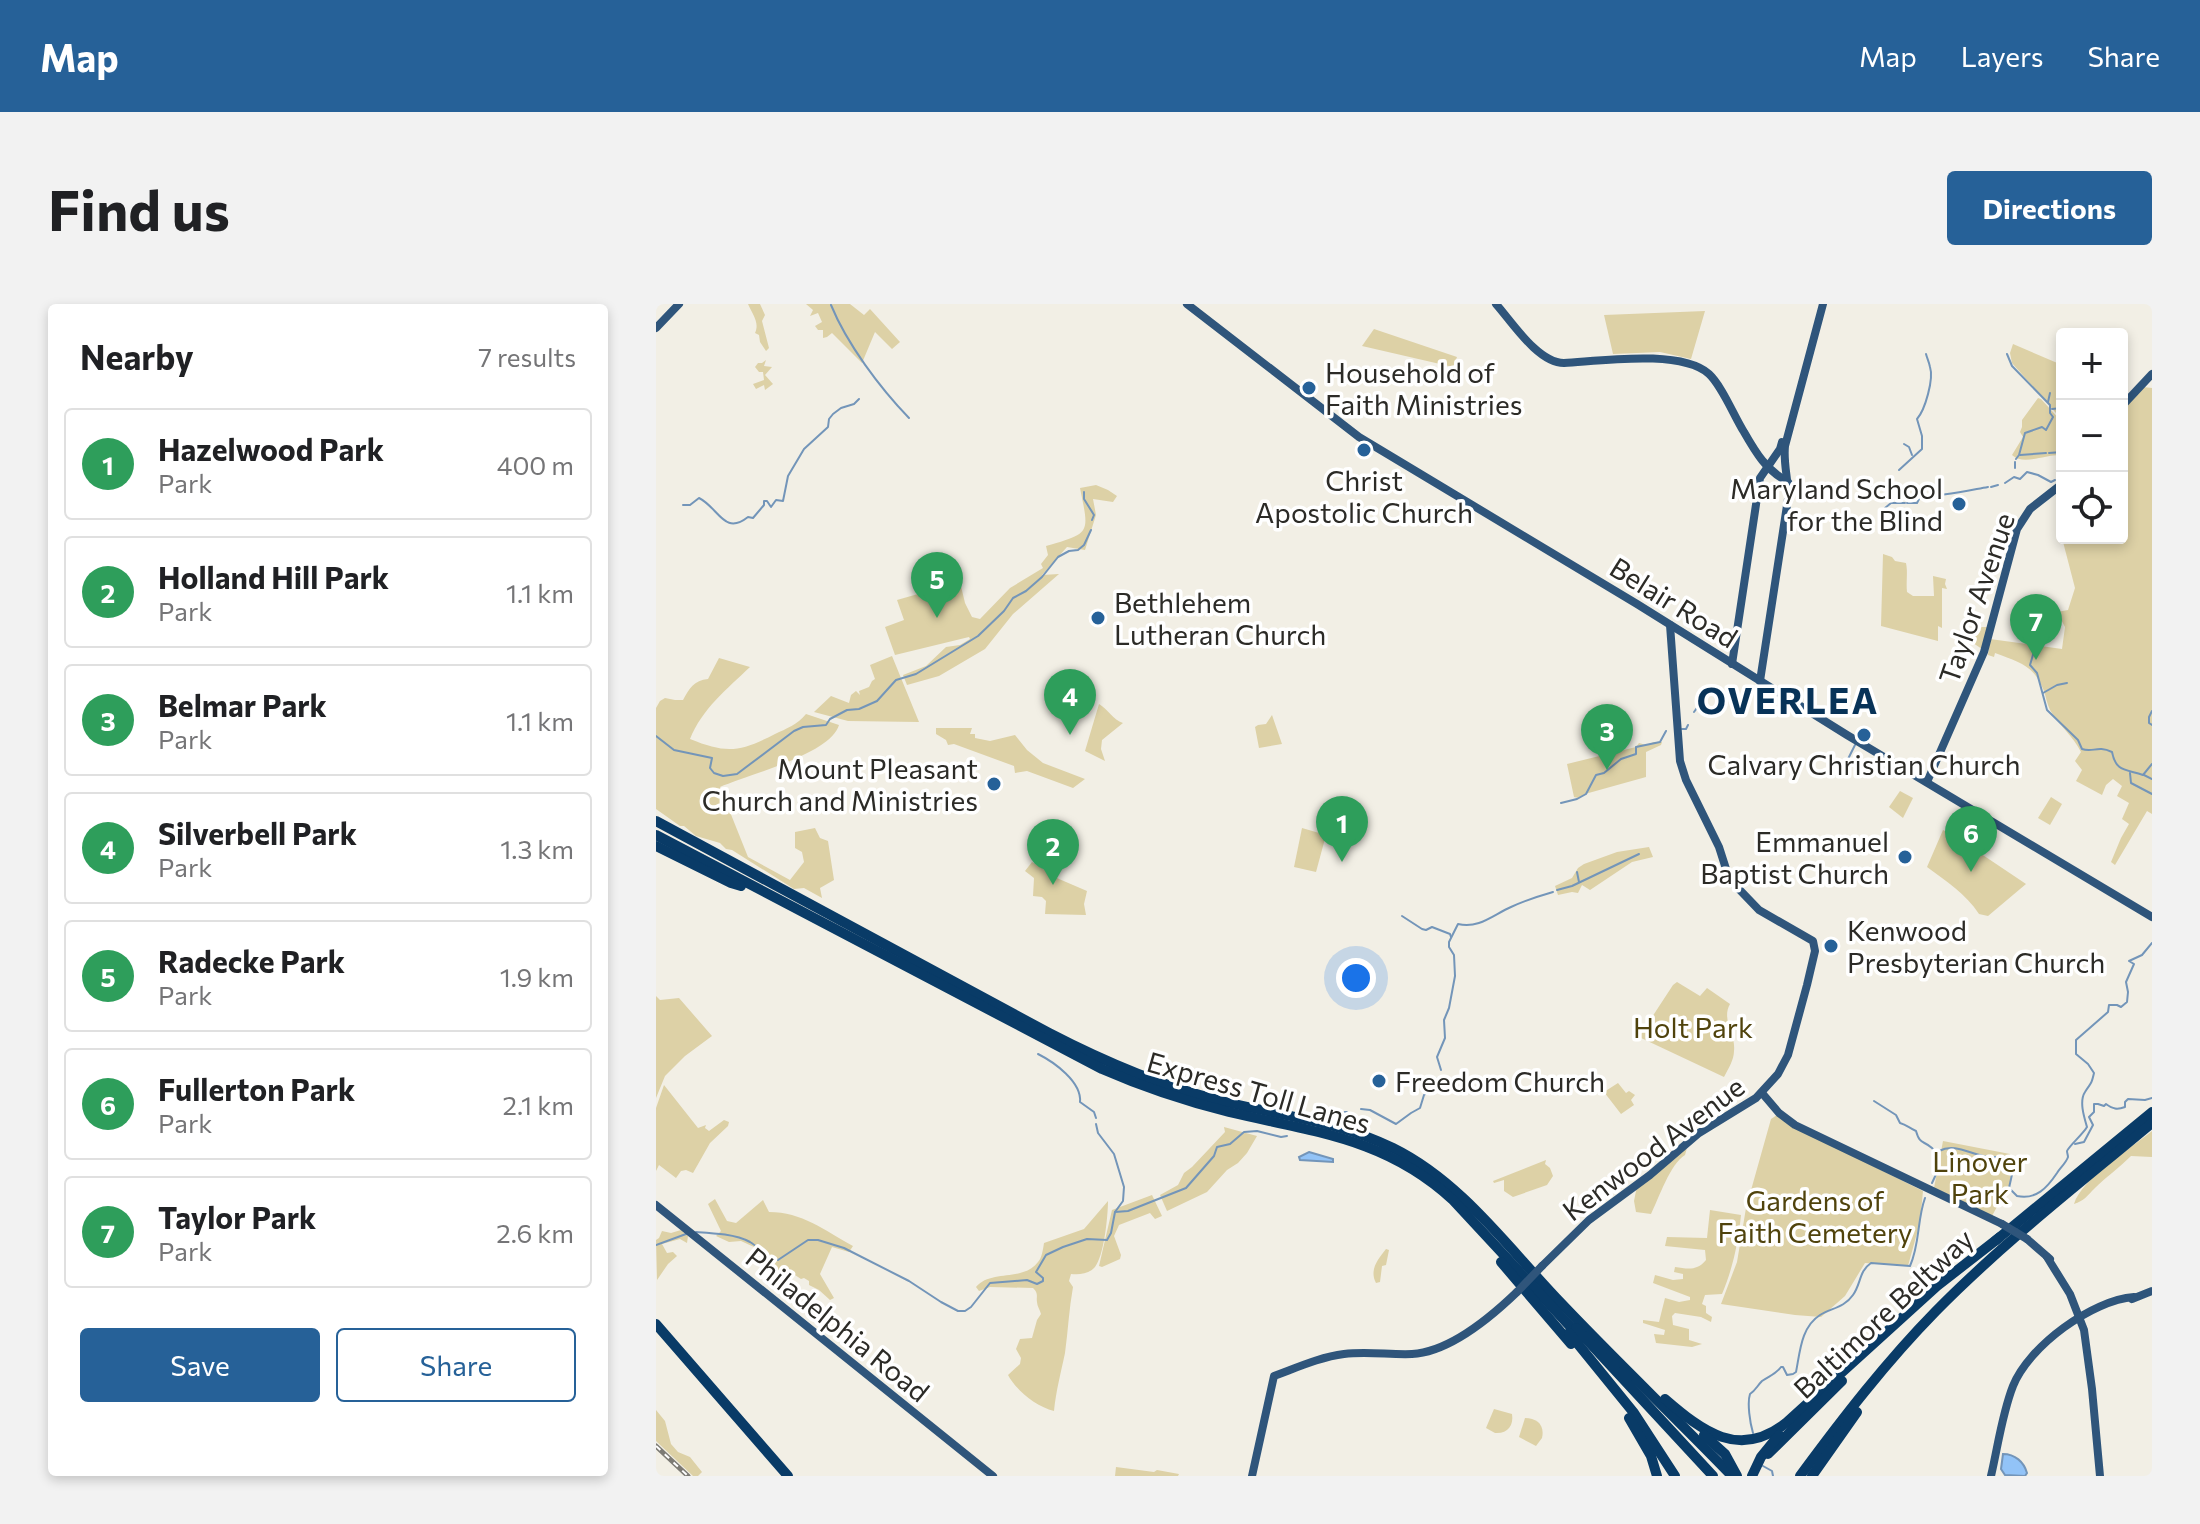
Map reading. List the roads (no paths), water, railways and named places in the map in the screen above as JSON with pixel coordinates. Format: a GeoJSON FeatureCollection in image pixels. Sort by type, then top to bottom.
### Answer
{"type":"FeatureCollection","features":[{"type":"Feature","properties":{"kind":"highway"},"geometry":{"type":"LineString","coordinates":[[656,830],[731,883],[1113,1080],[1190,1107],[1340,1142],[1385,1159],[1416,1177],[1438,1194],[1485,1241],[1594,1362],[1634,1413],[1666,1475]]}},
{"type":"Feature","properties":{"kind":"highway"},"geometry":{"type":"LineString","coordinates":[[656,830],[823,911],[1049,1033],[1113,1064],[1196,1095],[1362,1135],[1406,1154],[1449,1184],[1483,1214],[1621,1357],[1684,1415],[1716,1436],[1749,1440],[1783,1425],[1937,1286],[2000,1237]]}},
{"type":"Feature","properties":{"kind":"highway","name":"Express Toll Lanes"},"geometry":{"type":"LineString","coordinates":[[656,830],[800,910],[1115,1075],[1198,1104],[1353,1141],[1409,1166],[1439,1187],[1461,1208],[1707,1476]]}},
{"type":"Feature","properties":{"kind":"highway","name":"Express Toll Lanes"},"geometry":{"type":"LineString","coordinates":[[656,830],[1069,1049],[1126,1076],[1196,1100],[1354,1138],[1418,1168],[1462,1204],[1713,1476]]}},
{"type":"Feature","properties":{"kind":"highway","name":"Baltimore Beltway"},"geometry":{"type":"LineString","coordinates":[[1744,1476],[1880,1343],[2000,1237],[2152,1111]]}},
{"type":"Feature","properties":{"kind":"highway","name":"Baltimore Beltway"},"geometry":{"type":"LineString","coordinates":[[1800,1476],[1875,1381],[1946,1302],[2021,1233],[2152,1123]]}},
{"type":"Feature","properties":{"kind":"highway"},"geometry":{"type":"LineString","coordinates":[[1449,1184],[1574,1317],[1732,1474]]}},
{"type":"Feature","properties":{"kind":"highway"},"geometry":{"type":"LineString","coordinates":[[1485,1241],[1596,1373],[1666,1475]]}},
{"type":"Feature","properties":{"kind":"highway"},"geometry":{"type":"LineString","coordinates":[[1810,1476],[1879,1382],[1946,1302]]}},
{"type":"Feature","properties":{"kind":"highway"},"geometry":{"type":"LineString","coordinates":[[656,1324],[785,1476]]}},
{"type":"Feature","properties":{"kind":"highway"},"geometry":{"type":"LineString","coordinates":[[656,1331],[785,1476]]}},
{"type":"Feature","properties":{"kind":"highway"},"geometry":{"type":"LineString","coordinates":[[1752,1476],[1763,1453],[1779,1435],[1866,1350]]}},
{"type":"Feature","properties":{"kind":"highway"},"geometry":{"type":"LineString","coordinates":[[1810,1476],[1824,1447],[1875,1381]]}},
{"type":"Feature","properties":{"kind":"highway"},"geometry":{"type":"LineString","coordinates":[[1640,1383],[1716,1445],[1729,1459],[1732,1474]]}},
{"type":"Feature","properties":{"kind":"main road"},"geometry":{"type":"LineString","coordinates":[[656,325],[676,304]]}},
{"type":"Feature","properties":{"kind":"main road","name":"Belair Road"},"geometry":{"type":"LineString","coordinates":[[1187,304],[1244,354],[1294,381],[1359,437],[1927,782],[2151,912]]}},
{"type":"Feature","properties":{"kind":"main road"},"geometry":{"type":"LineString","coordinates":[[1498,304],[1539,353],[1553,363],[1660,358],[1705,372],[1714,380],[1759,457],[1788,480]]}},
{"type":"Feature","properties":{"kind":"main road"},"geometry":{"type":"LineString","coordinates":[[1498,304],[1552,358],[1668,355],[1707,368],[1721,384],[1769,466]]}},
{"type":"Feature","properties":{"kind":"main road"},"geometry":{"type":"LineString","coordinates":[[1760,681],[1786,515],[1788,480],[1785,446],[1822,304]]}},
{"type":"Feature","properties":{"kind":"main road"},"geometry":{"type":"LineString","coordinates":[[2128,400],[2152,374]]}},
{"type":"Feature","properties":{"kind":"main road"},"geometry":{"type":"LineString","coordinates":[[1760,478],[1780,449],[1801,381]]}},
{"type":"Feature","properties":{"kind":"main road"},"geometry":{"type":"LineString","coordinates":[[1732,664],[1760,478],[1759,457]]}},
{"type":"Feature","properties":{"kind":"main road","name":"Taylor Avenue"},"geometry":{"type":"LineString","coordinates":[[1927,782],[1984,652],[2019,525],[2033,506],[2056,489]]}},
{"type":"Feature","properties":{"kind":"main road","name":"Kenwood Avenue"},"geometry":{"type":"LineString","coordinates":[[1252,1476],[1274,1376],[1344,1354],[1416,1354],[1454,1340],[1491,1315],[1517,1292],[1589,1220],[1704,1130],[1762,1093],[1781,1070],[1790,1050],[1812,967],[1814,945],[1807,937],[1769,918],[1754,906],[1726,870],[1719,847],[1681,766],[1670,625]]}},
{"type":"Feature","properties":{"kind":"main road"},"geometry":{"type":"LineString","coordinates":[[1762,1093],[1792,1123],[2027,1239],[2047,1257],[2089,1320],[2092,1389]]}},
{"type":"Feature","properties":{"kind":"main road","name":"Philadelphia Road"},"geometry":{"type":"LineString","coordinates":[[656,1205],[993,1476]]}},
{"type":"Feature","properties":{"kind":"main road"},"geometry":{"type":"LineString","coordinates":[[1991,1476],[2011,1392],[2039,1353],[2085,1317],[2152,1291]]}},
{"type":"Feature","properties":{"kind":"main road"},"geometry":{"type":"LineString","coordinates":[[2085,1317],[2100,1476]]}},
{"type":"Feature","properties":{"kind":"water"},"geometry":{"type":"Polygon","coordinates":[[[1309,1152],[1333,1159],[1333,1162],[1300,1160],[1299,1157],[1309,1152]]]}},
{"type":"Feature","properties":{"kind":"water"},"geometry":{"type":"Polygon","coordinates":[[[2003,1454],[2021,1462],[2026,1469],[2025,1476],[2005,1475],[2001,1469],[2003,1454]]]}},
{"type":"Feature","properties":{"kind":"waterway"},"geometry":{"type":"LineString","coordinates":[[831,305],[865,365],[909,418]]}},
{"type":"Feature","properties":{"kind":"waterway"},"geometry":{"type":"LineString","coordinates":[[1899,470],[1922,449],[1917,419],[1930,386],[1931,372],[1926,354]]}},
{"type":"Feature","properties":{"kind":"waterway"},"geometry":{"type":"LineString","coordinates":[[2007,354],[2012,366],[2050,405],[2053,417],[2046,430],[2042,427],[2025,433],[2016,459]]}},
{"type":"Feature","properties":{"kind":"waterway"},"geometry":{"type":"LineString","coordinates":[[2048,402],[2050,393]]}},
{"type":"Feature","properties":{"kind":"waterway"},"geometry":{"type":"LineString","coordinates":[[683,505],[690,505],[699,498],[727,522],[733,523],[753,518],[764,501],[771,507],[776,500],[783,501],[788,476],[804,449],[828,427],[833,414],[859,399]]}},
{"type":"Feature","properties":{"kind":"waterway"},"geometry":{"type":"LineString","coordinates":[[2052,409],[2056,409]]}},
{"type":"Feature","properties":{"kind":"waterway"},"geometry":{"type":"LineString","coordinates":[[1904,444],[1912,455]]}},
{"type":"Feature","properties":{"kind":"waterway"},"geometry":{"type":"LineString","coordinates":[[2049,453],[2056,452]]}},
{"type":"Feature","properties":{"kind":"waterway"},"geometry":{"type":"LineString","coordinates":[[2020,455],[2046,453]]}},
{"type":"Feature","properties":{"kind":"waterway"},"geometry":{"type":"LineString","coordinates":[[2015,462],[2015,468]]}},
{"type":"Feature","properties":{"kind":"waterway"},"geometry":{"type":"LineString","coordinates":[[2005,483],[2014,477],[2020,479],[2027,472],[2051,482],[2055,480]]}},
{"type":"Feature","properties":{"kind":"waterway"},"geometry":{"type":"LineString","coordinates":[[1991,487],[1998,485]]}},
{"type":"Feature","properties":{"kind":"waterway"},"geometry":{"type":"LineString","coordinates":[[1907,503],[1917,503],[1920,497],[1988,487]]}},
{"type":"Feature","properties":{"kind":"waterway"},"geometry":{"type":"LineString","coordinates":[[1084,492],[1084,499],[1094,515],[1092,520]]}},
{"type":"Feature","properties":{"kind":"waterway"},"geometry":{"type":"LineString","coordinates":[[1885,508],[1891,503],[1905,503]]}},
{"type":"Feature","properties":{"kind":"waterway"},"geometry":{"type":"LineString","coordinates":[[656,736],[674,750],[712,758],[710,768],[714,773],[723,776],[737,774],[794,731],[826,725],[830,719],[847,710],[859,709],[877,701],[896,680],[916,674],[978,636],[1013,598],[1042,577],[1058,557],[1084,545],[1091,530]]}},
{"type":"Feature","properties":{"kind":"waterway"},"geometry":{"type":"LineString","coordinates":[[2035,648],[2030,665],[2037,673],[2047,710],[2078,740],[2082,749],[2112,752],[2119,766],[2143,775],[2152,764]]}},
{"type":"Feature","properties":{"kind":"waterway"},"geometry":{"type":"LineString","coordinates":[[2043,693],[2067,683]]}},
{"type":"Feature","properties":{"kind":"waterway"},"geometry":{"type":"LineString","coordinates":[[1694,712],[1712,687]]}},
{"type":"Feature","properties":{"kind":"waterway"},"geometry":{"type":"LineString","coordinates":[[2152,711],[2149,717],[2152,725]]}},
{"type":"Feature","properties":{"kind":"waterway"},"geometry":{"type":"LineString","coordinates":[[1682,729],[1688,725]]}},
{"type":"Feature","properties":{"kind":"waterway"},"geometry":{"type":"LineString","coordinates":[[1561,803],[1586,794],[1596,775],[1604,773],[1621,759],[1636,754],[1636,747],[1660,742],[1666,731]]}},
{"type":"Feature","properties":{"kind":"waterway"},"geometry":{"type":"LineString","coordinates":[[1835,775],[1839,764],[1847,761],[1855,745]]}},
{"type":"Feature","properties":{"kind":"waterway"},"geometry":{"type":"LineString","coordinates":[[2130,773],[2131,783],[2152,794]]}},
{"type":"Feature","properties":{"kind":"waterway"},"geometry":{"type":"LineString","coordinates":[[2144,775],[2152,779]]}},
{"type":"Feature","properties":{"kind":"waterway"},"geometry":{"type":"LineString","coordinates":[[1557,890],[1639,854]]}},
{"type":"Feature","properties":{"kind":"waterway"},"geometry":{"type":"LineString","coordinates":[[1577,872],[1579,882]]}},
{"type":"Feature","properties":{"kind":"waterway"},"geometry":{"type":"LineString","coordinates":[[1441,1070],[1437,1057],[1445,1038],[1444,1020],[1455,976],[1454,955],[1449,942],[1458,924],[1479,923],[1553,892]]}},
{"type":"Feature","properties":{"kind":"waterway"},"geometry":{"type":"LineString","coordinates":[[1402,916],[1422,929],[1432,927],[1451,937]]}},
{"type":"Feature","properties":{"kind":"waterway"},"geometry":{"type":"LineString","coordinates":[[1932,1183],[1938,1170],[1939,1151],[1950,1148],[2010,1159],[2013,1170],[2009,1188],[2017,1196],[2040,1192],[2049,1183],[2067,1159],[2068,1149],[2087,1127],[2082,1100],[2094,1073],[2076,1054],[2076,1040],[2108,1012],[2109,1005],[2121,1007],[2127,1002],[2126,982],[2134,964],[2129,961],[2142,955],[2152,943]]}},
{"type":"Feature","properties":{"kind":"waterway"},"geometry":{"type":"LineString","coordinates":[[1038,1054],[1059,1067],[1072,1080],[1080,1102],[1094,1112],[1096,1118]]}},
{"type":"Feature","properties":{"kind":"waterway"},"geometry":{"type":"LineString","coordinates":[[1361,1109],[1370,1110],[1396,1124],[1420,1108],[1431,1083],[1438,1078]]}},
{"type":"Feature","properties":{"kind":"waterway"},"geometry":{"type":"LineString","coordinates":[[2075,1144],[2084,1142],[2093,1125],[2089,1117],[2094,1112],[2094,1104],[2120,1108],[2125,1107],[2128,1099],[2152,1098]]}},
{"type":"Feature","properties":{"kind":"waterway"},"geometry":{"type":"LineString","coordinates":[[1874,1101],[1896,1115],[1900,1123],[1916,1131],[1920,1140],[1939,1157]]}},
{"type":"Feature","properties":{"kind":"waterway"},"geometry":{"type":"LineString","coordinates":[[1322,1117],[1347,1112]]}},
{"type":"Feature","properties":{"kind":"waterway"},"geometry":{"type":"LineString","coordinates":[[1096,1124],[1098,1133],[1114,1154],[1124,1187],[1123,1201],[1115,1212]]}},
{"type":"Feature","properties":{"kind":"waterway"},"geometry":{"type":"LineString","coordinates":[[696,1232],[744,1239],[778,1260],[808,1240],[818,1240],[844,1248],[909,1281],[958,1311],[965,1311],[990,1283],[1027,1280],[1037,1284],[1043,1281],[1036,1272],[1046,1255],[1087,1239],[1107,1240],[1115,1212],[1128,1211],[1186,1188],[1214,1156],[1217,1147],[1230,1144],[1244,1132],[1287,1136]]}},
{"type":"Feature","properties":{"kind":"waterway"},"geometry":{"type":"LineString","coordinates":[[1753,1433],[1749,1413],[1750,1394],[1781,1367],[1787,1375],[1796,1372],[1802,1340],[1814,1320],[1849,1299],[1871,1263],[1910,1266],[1925,1198]]}},
{"type":"Feature","properties":{"kind":"waterway"},"geometry":{"type":"LineString","coordinates":[[656,1245],[686,1234]]}},
{"type":"Feature","properties":{"kind":"waterway"},"geometry":{"type":"LineString","coordinates":[[1763,1466],[1772,1471],[1773,1476]]}},
{"type":"Feature","properties":{"kind":"railway"},"geometry":{"type":"LineString","coordinates":[[656,1446],[688,1476]]}},
{"type":"Feature","properties":{"kind":"place","name":"Household of Faith Ministries"},"geometry":{"type":"Point","coordinates":[1309,388]}},
{"type":"Feature","properties":{"kind":"place","name":"Christ Apostolic Church"},"geometry":{"type":"Point","coordinates":[1364,450]}},
{"type":"Feature","properties":{"kind":"place","name":"Maryland School for the Blind"},"geometry":{"type":"Point","coordinates":[1959,504]}},
{"type":"Feature","properties":{"kind":"place","name":"Radecke Park"},"geometry":{"type":"Point","coordinates":[937,618]}},
{"type":"Feature","properties":{"kind":"place","name":"Bethlehem Lutheran Church"},"geometry":{"type":"Point","coordinates":[1098,618]}},
{"type":"Feature","properties":{"kind":"place","name":"Taylor Park"},"geometry":{"type":"Point","coordinates":[2036,660]}},
{"type":"Feature","properties":{"kind":"place","name":"Silverbell Park"},"geometry":{"type":"Point","coordinates":[1070,735]}},
{"type":"Feature","properties":{"kind":"place","name":"Calvary Christian Church"},"geometry":{"type":"Point","coordinates":[1864,735]}},
{"type":"Feature","properties":{"kind":"place","name":"Belmar Park"},"geometry":{"type":"Point","coordinates":[1607,770]}},
{"type":"Feature","properties":{"kind":"place","name":"Mount Pleasant Church and Ministries"},"geometry":{"type":"Point","coordinates":[994,784]}},
{"type":"Feature","properties":{"kind":"place","name":"Emmanuel Baptist Church"},"geometry":{"type":"Point","coordinates":[1905,857]}},
{"type":"Feature","properties":{"kind":"place","name":"Hazelwood Park"},"geometry":{"type":"Point","coordinates":[1342,862]}},
{"type":"Feature","properties":{"kind":"place","name":"Fullerton Park"},"geometry":{"type":"Point","coordinates":[1971,872]}},
{"type":"Feature","properties":{"kind":"place","name":"Holland Hill Park"},"geometry":{"type":"Point","coordinates":[1053,885]}},
{"type":"Feature","properties":{"kind":"place","name":"Kenwood Presbyterian Church"},"geometry":{"type":"Point","coordinates":[1831,946]}},
{"type":"Feature","properties":{"kind":"place","name":"Freedom Church"},"geometry":{"type":"Point","coordinates":[1379,1081]}},
{"type":"Feature","properties":{"kind":"district","name":"OVERLEA"},"geometry":{"type":"Point","coordinates":[1788,699]}},
{"type":"Feature","properties":{"kind":"park label","name":"Holt Park"},"geometry":{"type":"Point","coordinates":[1693,1027]}},
{"type":"Feature","properties":{"kind":"park label","name":"Linover Park"},"geometry":{"type":"Point","coordinates":[1980,1177]}},
{"type":"Feature","properties":{"kind":"park label","name":"Gardens of Faith Cemetery"},"geometry":{"type":"Point","coordinates":[1815,1216]}}]}
